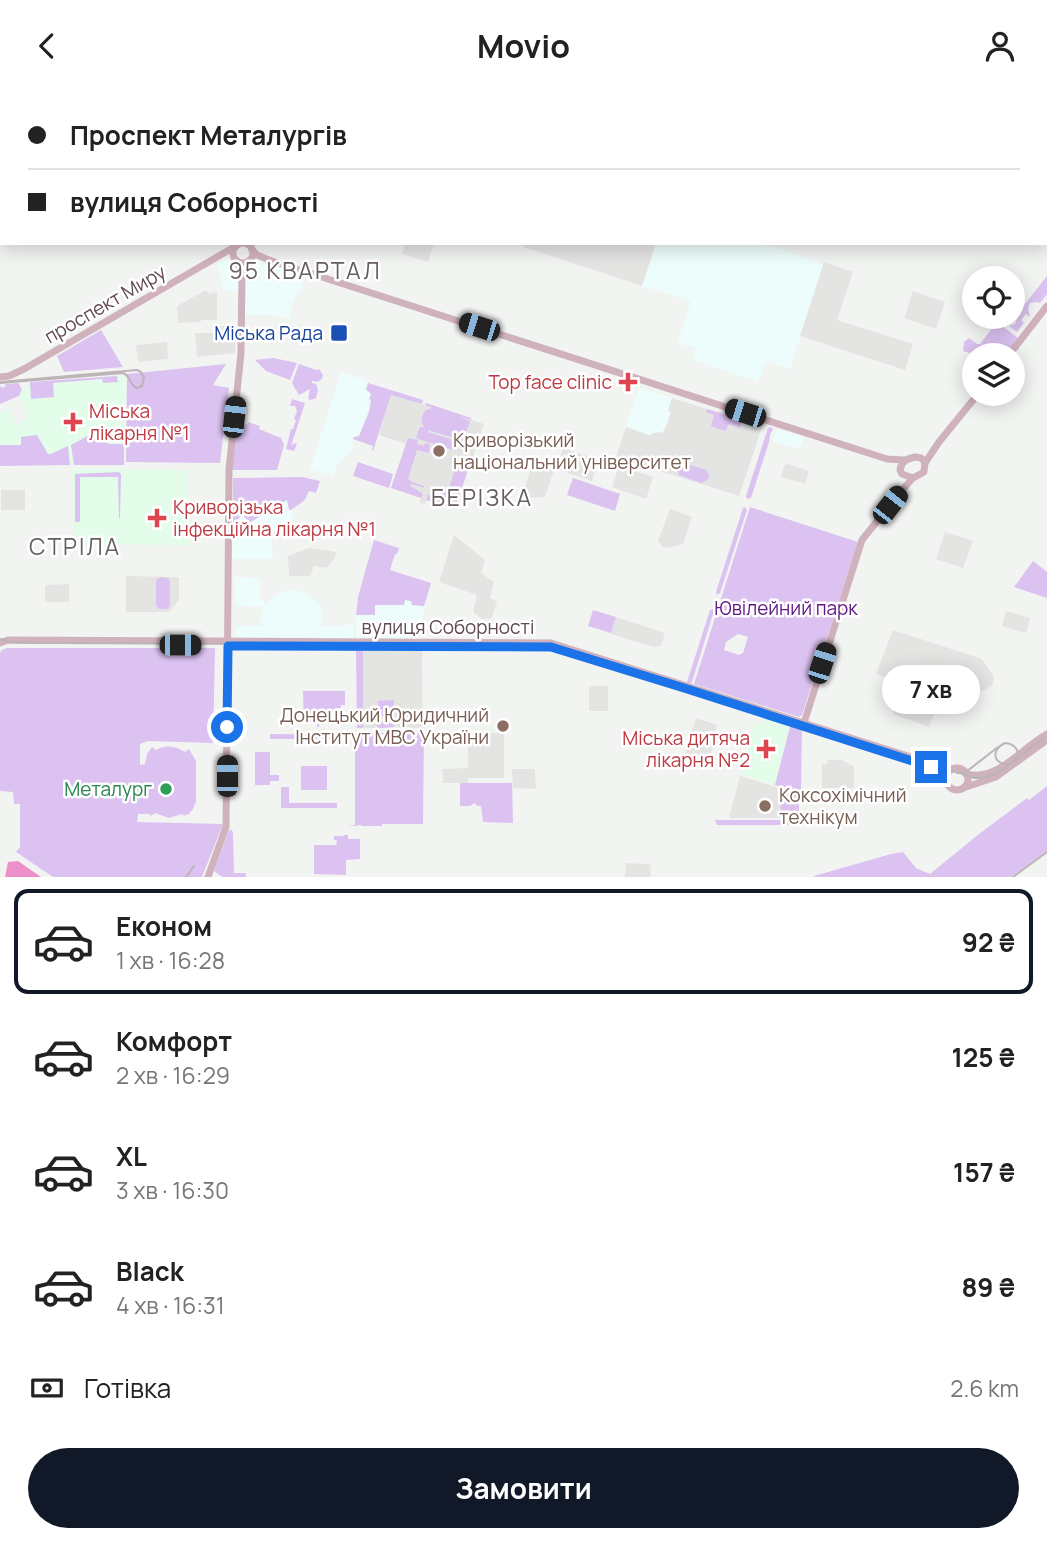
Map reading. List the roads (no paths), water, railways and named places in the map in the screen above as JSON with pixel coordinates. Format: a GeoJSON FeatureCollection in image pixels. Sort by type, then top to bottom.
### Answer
{"type":"FeatureCollection","features":[{"type":"Feature","properties":{"kind":"main road"},"geometry":{"type":"LineString","coordinates":[[237,250],[249,246]]}},
{"type":"Feature","properties":{"kind":"main road"},"geometry":{"type":"LineString","coordinates":[[249,246],[261,257],[887,459],[905,460],[915,457],[939,442]]}},
{"type":"Feature","properties":{"kind":"main road"},"geometry":{"type":"LineString","coordinates":[[242,275],[252,256],[249,246]]}},
{"type":"Feature","properties":{"kind":"main road"},"geometry":{"type":"LineString","coordinates":[[237,250],[248,261]]}},
{"type":"Feature","properties":{"kind":"main road"},"geometry":{"type":"LineString","coordinates":[[208,877],[226,827],[229,470],[241,353],[242,275],[237,250]]}},
{"type":"Feature","properties":{"kind":"main road","name":"проспект Миру"},"geometry":{"type":"LineString","coordinates":[[0,377],[24,369],[224,254],[237,250]]}},
{"type":"Feature","properties":{"kind":"main road"},"geometry":{"type":"LineString","coordinates":[[248,261],[261,257]]}},
{"type":"Feature","properties":{"kind":"main road"},"geometry":{"type":"LineString","coordinates":[[1018,343],[1047,306]]}},
{"type":"Feature","properties":{"kind":"main road"},"geometry":{"type":"LineString","coordinates":[[803,725],[862,540],[902,490],[913,478],[924,472],[925,463],[939,442],[968,406]]}},
{"type":"Feature","properties":{"kind":"main road"},"geometry":{"type":"LineString","coordinates":[[915,457],[925,463]]}},
{"type":"Feature","properties":{"kind":"main road"},"geometry":{"type":"LineString","coordinates":[[887,459],[907,477],[913,478]]}},
{"type":"Feature","properties":{"kind":"main road"},"geometry":{"type":"LineString","coordinates":[[902,490],[900,466],[905,460]]}},
{"type":"Feature","properties":{"kind":"main road","name":"вулиця Соборності"},"geometry":{"type":"LineString","coordinates":[[3,642],[551,647],[953,769]]}},
{"type":"Feature","properties":{"kind":"main road","name":"вулиця Соборності"},"geometry":{"type":"LineString","coordinates":[[803,725],[940,770],[946,776]]}},
{"type":"Feature","properties":{"kind":"main road"},"geometry":{"type":"LineString","coordinates":[[966,774],[979,776],[992,773],[1047,734]]}},
{"type":"Feature","properties":{"kind":"main road"},"geometry":{"type":"LineString","coordinates":[[963,788],[968,781],[966,774],[962,769],[953,769],[946,776],[946,782],[950,788],[956,790],[963,788],[996,777],[1047,740]]}},
{"type":"Feature","properties":{"kind":"tram line"},"geometry":{"type":"LineString","coordinates":[[0,382],[137,370],[144,378],[142,386],[137,388],[123,373],[0,383]]}},
{"type":"Feature","properties":{"kind":"tram line"},"geometry":{"type":"LineString","coordinates":[[0,639],[36,643],[552,645],[975,778],[995,774],[1004,769],[1047,737]]}},
{"type":"Feature","properties":{"kind":"tram line"},"geometry":{"type":"LineString","coordinates":[[1011,764],[997,760],[996,753],[1000,746],[1005,743],[1015,747],[1018,755],[1015,761]]}},
{"type":"Feature","properties":{"kind":"tram line"},"geometry":{"type":"LineString","coordinates":[[957,773],[966,772],[998,747]]}},
{"type":"Feature","properties":{"kind":"tram line"},"geometry":{"type":"LineString","coordinates":[[186,877],[194,866]]}},
{"type":"Feature","properties":{"kind":"railway"},"geometry":{"type":"LineString","coordinates":[[1013,877],[1047,852]]}},
{"type":"Feature","properties":{"kind":"place","name":"Міська Рада"},"geometry":{"type":"Point","coordinates":[339,333]}},
{"type":"Feature","properties":{"kind":"place","name":"Top face clinic"},"geometry":{"type":"Point","coordinates":[628,382]}},
{"type":"Feature","properties":{"kind":"place","name":"Міська лікарня №1"},"geometry":{"type":"Point","coordinates":[73,422]}},
{"type":"Feature","properties":{"kind":"place","name":"Криворізький національний університет"},"geometry":{"type":"Point","coordinates":[439,451]}},
{"type":"Feature","properties":{"kind":"place","name":"Криворізька інфекційна лікарня №1"},"geometry":{"type":"Point","coordinates":[157,518]}},
{"type":"Feature","properties":{"kind":"place","name":"Донецький Юридичний Інститут МВС України"},"geometry":{"type":"Point","coordinates":[503,726]}},
{"type":"Feature","properties":{"kind":"place","name":"Міська дитяча лікарня №2"},"geometry":{"type":"Point","coordinates":[766,749]}},
{"type":"Feature","properties":{"kind":"place","name":"Металург"},"geometry":{"type":"Point","coordinates":[166,789]}},
{"type":"Feature","properties":{"kind":"place","name":"Коксохімічний технікум"},"geometry":{"type":"Point","coordinates":[765,806]}},
{"type":"Feature","properties":{"kind":"district","name":"95 КВАРТАЛ"},"geometry":{"type":"Point","coordinates":[305,271]}},
{"type":"Feature","properties":{"kind":"district","name":"БЕРІЗКА"},"geometry":{"type":"Point","coordinates":[482,498]}},
{"type":"Feature","properties":{"kind":"district","name":"СТРІЛА"},"geometry":{"type":"Point","coordinates":[75,547]}},
{"type":"Feature","properties":{"kind":"park label","name":"Ювілейний парк"},"geometry":{"type":"Point","coordinates":[786,608]}}]}
